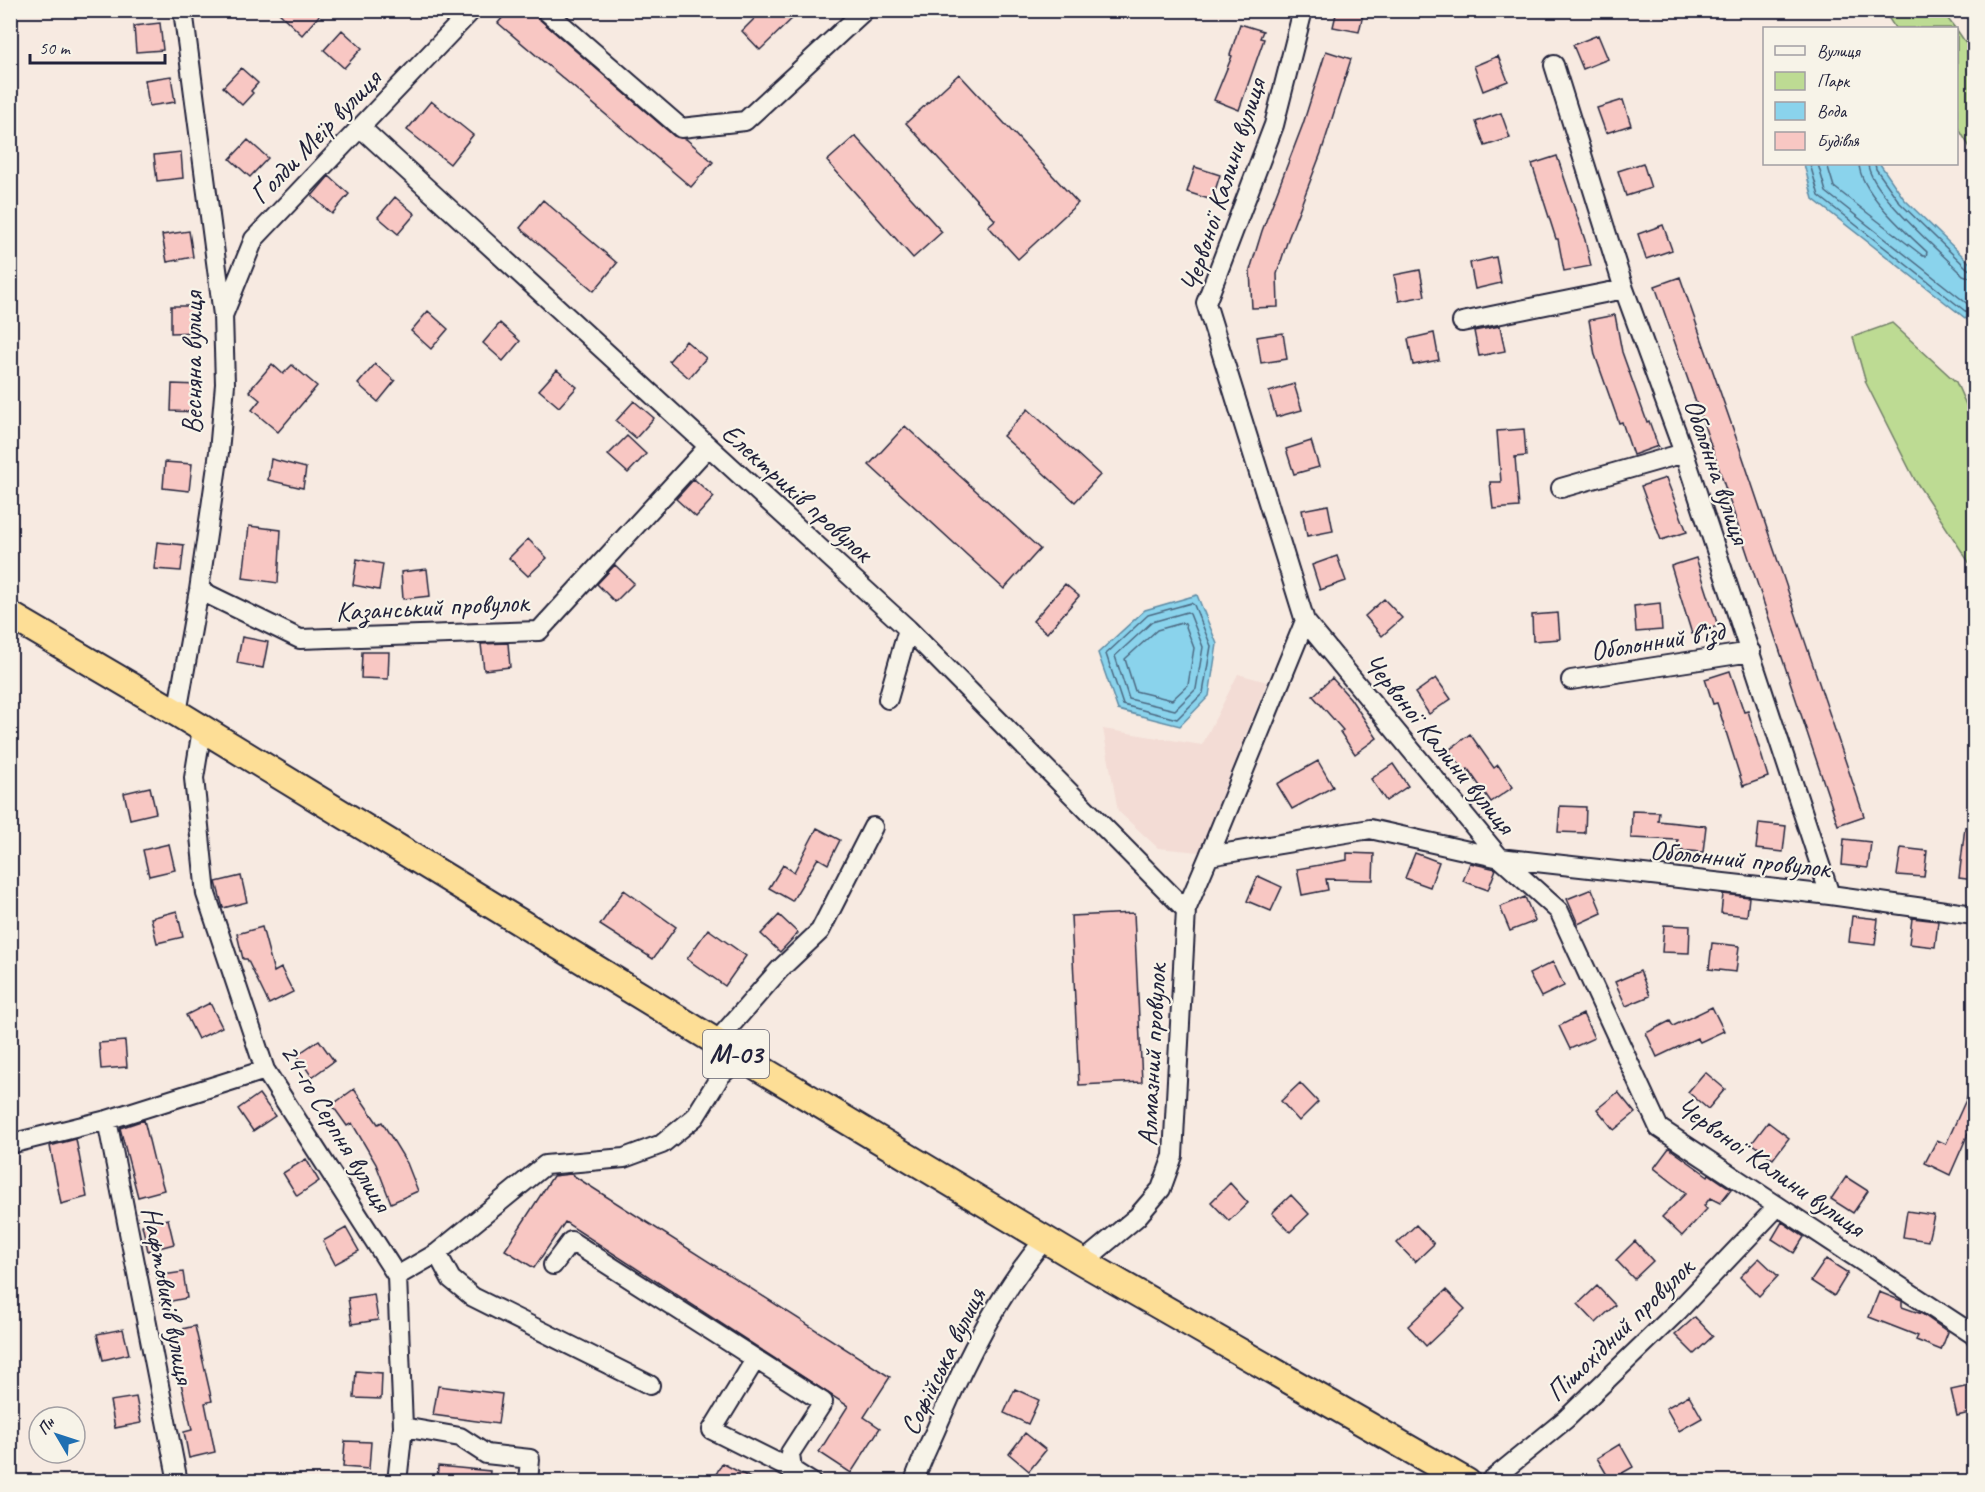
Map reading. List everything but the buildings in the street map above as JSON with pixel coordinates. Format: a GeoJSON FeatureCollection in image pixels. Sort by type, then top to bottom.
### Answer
{"type":"FeatureCollection","features":[{"type":"Feature","properties":{"kind":"highway","name":"М-03"},"geometry":{"type":"LineString","coordinates":[[10,615],[177,713],[1044,1240],[1467,1482]]}},
{"type":"Feature","properties":{"kind":"street","name":"Весняна вулиця"},"geometry":{"type":"LineString","coordinates":[[177,713],[199,590],[219,452],[225,384],[223,315],[183,10]]}},
{"type":"Feature","properties":{"kind":"street","name":"Ґолди Меїр вулиця"},"geometry":{"type":"LineString","coordinates":[[223,315],[254,239],[472,10]]}},
{"type":"Feature","properties":{"kind":"street"},"geometry":{"type":"LineString","coordinates":[[545,10],[681,128],[745,121],[865,10]]}},
{"type":"Feature","properties":{"kind":"street","name":"Червоної Калини вулиця"},"geometry":{"type":"LineString","coordinates":[[1303,10],[1274,125],[1206,303],[1305,621],[1500,858],[1559,911],[1659,1128],[1974,1335]]}},
{"type":"Feature","properties":{"kind":"street","name":"Оболонна вулиця"},"geometry":{"type":"LineString","coordinates":[[1554,65],[1624,289],[1684,453],[1830,895]]}},
{"type":"Feature","properties":{"kind":"street","name":"Електриків провулок"},"geometry":{"type":"LineString","coordinates":[[360,127],[908,629],[1186,910]]}},
{"type":"Feature","properties":{"kind":"street"},"geometry":{"type":"LineString","coordinates":[[1462,322],[1624,289]]}},
{"type":"Feature","properties":{"kind":"street","name":"Казанський провулок"},"geometry":{"type":"LineString","coordinates":[[199,590],[300,639],[539,632],[708,447]]}},
{"type":"Feature","properties":{"kind":"street"},"geometry":{"type":"LineString","coordinates":[[1561,488],[1684,453]]}},
{"type":"Feature","properties":{"kind":"street","name":"Алмазний провулок"},"geometry":{"type":"LineString","coordinates":[[1083,1262],[1137,1217],[1161,1189],[1173,1156],[1186,910],[1305,621]]}},
{"type":"Feature","properties":{"kind":"street"},"geometry":{"type":"LineString","coordinates":[[888,699],[908,629]]}},
{"type":"Feature","properties":{"kind":"street","name":"Оболонний в’їзд"},"geometry":{"type":"LineString","coordinates":[[1571,680],[1751,652]]}},
{"type":"Feature","properties":{"kind":"street","name":"24-го Серпня вулиця"},"geometry":{"type":"LineString","coordinates":[[202,729],[194,778],[206,894],[265,1070],[397,1276]]}},
{"type":"Feature","properties":{"kind":"street"},"geometry":{"type":"LineString","coordinates":[[717,1041],[780,969],[820,931],[873,827]]}},
{"type":"Feature","properties":{"kind":"street"},"geometry":{"type":"LineString","coordinates":[[1209,856],[1370,828],[1500,858]]}},
{"type":"Feature","properties":{"kind":"street","name":"Оболонний провулок"},"geometry":{"type":"LineString","coordinates":[[1500,858],[1830,895],[1974,915]]}},
{"type":"Feature","properties":{"kind":"street"},"geometry":{"type":"LineString","coordinates":[[398,1482],[403,1427],[397,1276],[437,1253],[544,1165],[624,1158],[662,1144],[695,1117],[721,1075],[741,1057]]}},
{"type":"Feature","properties":{"kind":"street"},"geometry":{"type":"LineString","coordinates":[[10,1144],[107,1120],[265,1070]]}},
{"type":"Feature","properties":{"kind":"street","name":"Нафтовиків вулиця"},"geometry":{"type":"LineString","coordinates":[[107,1120],[178,1482]]}},
{"type":"Feature","properties":{"kind":"street","name":"Пішохідний провулок"},"geometry":{"type":"LineString","coordinates":[[1489,1482],[1566,1419],[1679,1310],[1778,1206]]}},
{"type":"Feature","properties":{"kind":"street","name":"Софійська вулиця"},"geometry":{"type":"LineString","coordinates":[[915,1482],[950,1397],[982,1330],[1028,1260],[1044,1240]]}},
{"type":"Feature","properties":{"kind":"street"},"geometry":{"type":"LineString","coordinates":[[553,1265],[571,1241],[823,1402],[790,1453],[792,1470]]}},
{"type":"Feature","properties":{"kind":"street"},"geometry":{"type":"LineString","coordinates":[[437,1253],[451,1279],[473,1297],[650,1385]]}},
{"type":"Feature","properties":{"kind":"street"},"geometry":{"type":"LineString","coordinates":[[755,1360],[711,1430],[792,1470],[811,1482]]}},
{"type":"Feature","properties":{"kind":"street"},"geometry":{"type":"LineString","coordinates":[[403,1427],[460,1437],[486,1454],[530,1459],[528,1482]]}},
{"type":"Feature","properties":{"kind":"shaded area"},"geometry":{"type":"Polygon","coordinates":[[[1238,674],[1267,682],[1199,852],[1158,848],[1118,811],[1103,729],[1202,745],[1238,674]]]}},
{"type":"Feature","properties":{"kind":"green space"},"geometry":{"type":"Polygon","coordinates":[[[1884,11],[1942,11],[1954,27],[1894,27],[1884,11]]]}},
{"type":"Feature","properties":{"kind":"green space"},"geometry":{"type":"Polygon","coordinates":[[[1958,31],[1974,55],[1974,154],[1958,128],[1958,31]]]}},
{"type":"Feature","properties":{"kind":"green space"},"geometry":{"type":"Polygon","coordinates":[[[1892,323],[1956,382],[1974,423],[1974,570],[1915,480],[1866,383],[1853,337],[1892,323]]]}},
{"type":"Feature","properties":{"kind":"water"},"geometry":{"type":"Polygon","coordinates":[[[1804,165],[1881,165],[1904,199],[1974,267],[1974,325],[1813,199],[1804,165]]]}},
{"type":"Feature","properties":{"kind":"water"},"geometry":{"type":"Polygon","coordinates":[[[1197,595],[1217,644],[1209,696],[1180,726],[1118,710],[1098,653],[1145,610],[1197,595]]]}}]}
